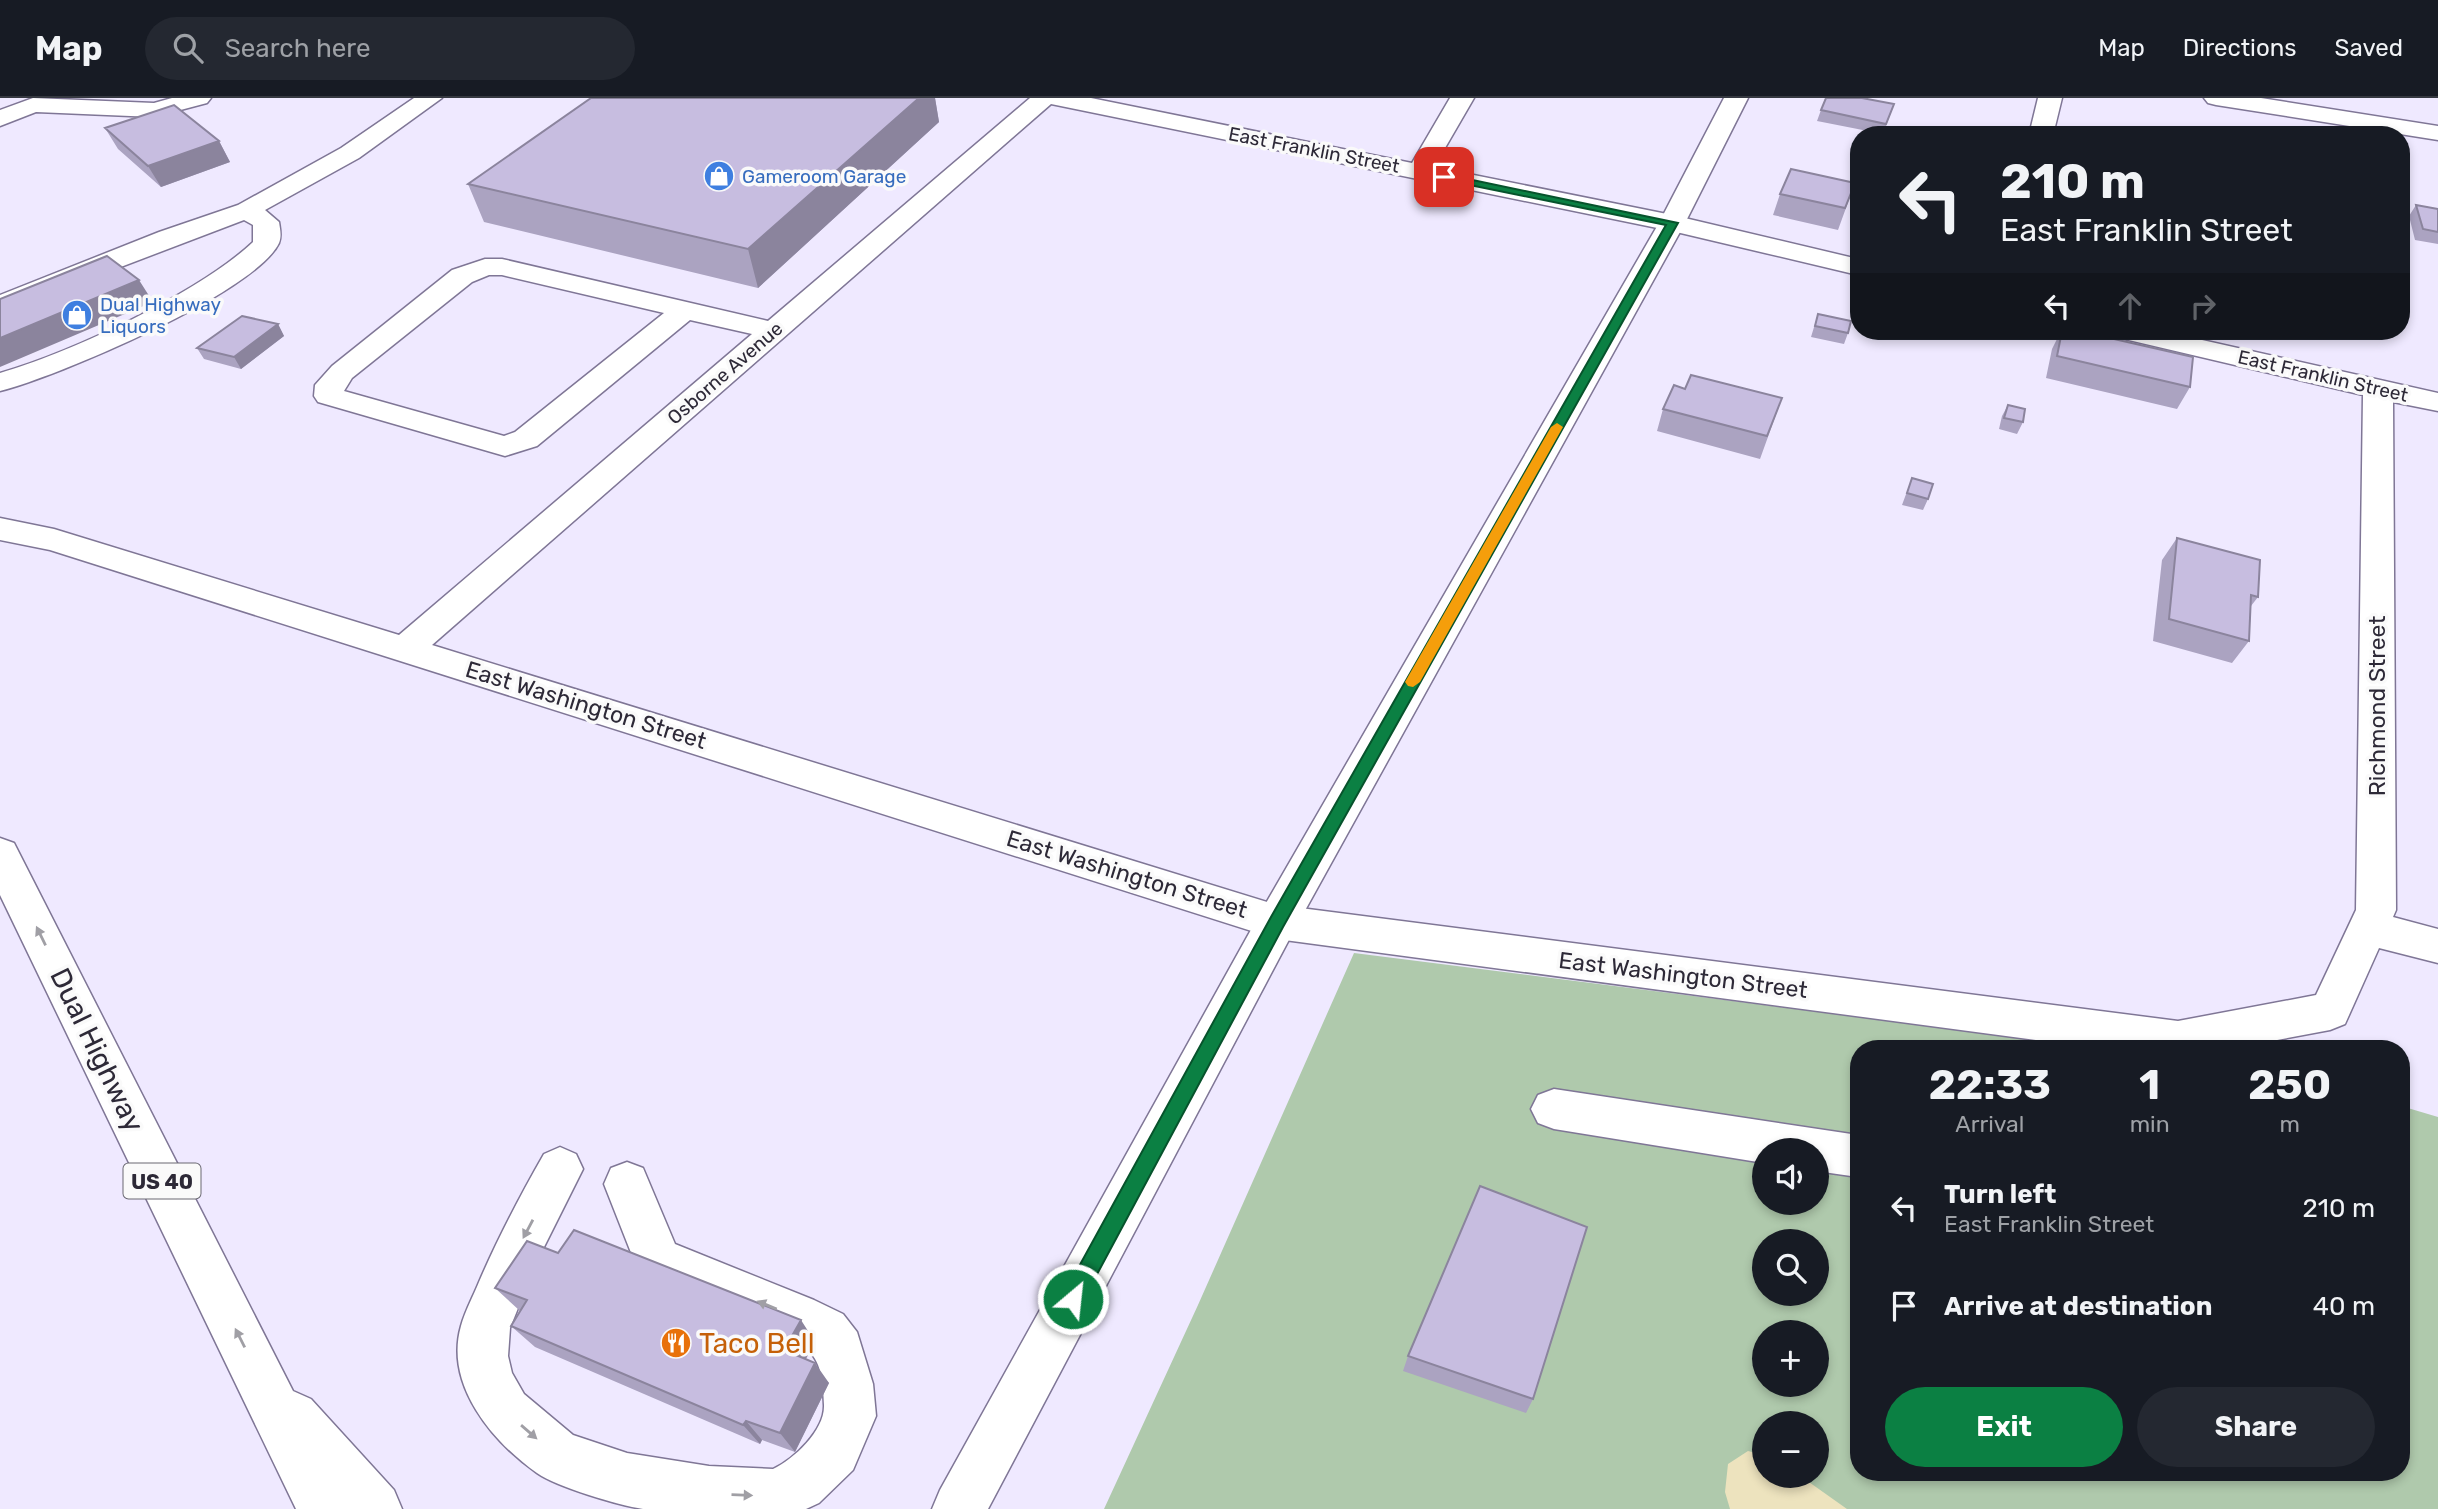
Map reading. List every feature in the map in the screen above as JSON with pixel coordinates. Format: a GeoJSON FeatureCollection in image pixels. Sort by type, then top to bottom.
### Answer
{"type":"FeatureCollection","features":[{"type":"Feature","properties":{"kind":"street"},"geometry":{"type":"LineString","coordinates":[[0,119],[30,101],[116,103],[154,110],[200,98]]}},
{"type":"Feature","properties":{"kind":"street"},"geometry":{"type":"LineString","coordinates":[[0,304],[247,210],[350,153],[430,98]]}},
{"type":"Feature","properties":{"kind":"street","name":"Osborne Avenue"},"geometry":{"type":"LineString","coordinates":[[405,648],[1044,98]]}},
{"type":"Feature","properties":{"kind":"street","name":"East Franklin Street"},"geometry":{"type":"LineString","coordinates":[[1056,98],[1672,223],[1850,265]]}},
{"type":"Feature","properties":{"kind":"street"},"geometry":{"type":"LineString","coordinates":[[1419,172],[1462,98]]}},
{"type":"Feature","properties":{"kind":"street"},"geometry":{"type":"LineString","coordinates":[[959,1509],[1277,922],[1672,223],[1736,98]]}},
{"type":"Feature","properties":{"kind":"street"},"geometry":{"type":"LineString","coordinates":[[2043,126],[2050,98]]}},
{"type":"Feature","properties":{"kind":"street"},"geometry":{"type":"LineString","coordinates":[[2217,98],[2317,106],[2407,126]]}},
{"type":"Feature","properties":{"kind":"street"},"geometry":{"type":"LineString","coordinates":[[2410,127],[2438,133]]}},
{"type":"Feature","properties":{"kind":"street"},"geometry":{"type":"LineString","coordinates":[[0,383],[49,366],[167,311],[238,270],[262,250],[268,239],[266,222],[247,210]]}},
{"type":"Feature","properties":{"kind":"street"},"geometry":{"type":"LineString","coordinates":[[685,310],[526,439],[505,446],[329,396],[330,385],[342,372],[462,276],[485,267],[502,268],[685,310],[774,331]]}},
{"type":"Feature","properties":{"kind":"street","name":"East Franklin Street"},"geometry":{"type":"LineString","coordinates":[[2164,340],[2438,402]]}},
{"type":"Feature","properties":{"kind":"street","name":"Richmond Street"},"geometry":{"type":"LineString","coordinates":[[2330,1011],[2376,911],[2378,390]]}},
{"type":"Feature","properties":{"kind":"street","name":"East Washington Street"},"geometry":{"type":"LineString","coordinates":[[0,529],[54,540],[405,648],[1277,922],[2149,1040]]}},
{"type":"Feature","properties":{"kind":"street","name":"Dual Highway"},"geometry":{"type":"LineString","coordinates":[[0,854],[324,1509]]}},
{"type":"Feature","properties":{"kind":"street"},"geometry":{"type":"LineString","coordinates":[[2368,928],[2438,946]]}},
{"type":"Feature","properties":{"kind":"street","name":"East Washington Street"},"geometry":{"type":"LineString","coordinates":[[2197,1040],[2330,1011]]}},
{"type":"Feature","properties":{"kind":"street"},"geometry":{"type":"LineString","coordinates":[[1554,1109],[1850,1155]]}},
{"type":"Feature","properties":{"kind":"street"},"geometry":{"type":"LineString","coordinates":[[560,1169],[518,1248],[485,1328],[483,1356],[489,1382],[506,1412],[557,1456],[627,1480],[709,1493],[775,1496],[800,1484],[834,1451],[850,1416],[848,1384],[839,1350],[825,1332],[796,1317],[658,1261],[627,1184]]}},
{"type":"Feature","properties":{"kind":"street"},"geometry":{"type":"LineString","coordinates":[[262,1384],[376,1509]]}},
{"type":"Feature","properties":{"kind":"green space"},"geometry":{"type":"Polygon","coordinates":[[[1354,953],[2041,1040],[1850,1040],[1850,1481],[2410,1481],[2410,1109],[2438,1117],[2438,1509],[1104,1509],[1354,953]]]}},
{"type":"Feature","properties":{"kind":"sand"},"geometry":{"type":"Polygon","coordinates":[[[1748,1451],[1752,1452],[1752,1488],[1817,1488],[1847,1509],[1730,1509],[1725,1492],[1728,1464],[1748,1451]]]}},
{"type":"Feature","properties":{"kind":"building"},"geometry":{"type":"Polygon","coordinates":[[[591,98],[919,98],[748,249],[468,184],[591,98]]]}},
{"type":"Feature","properties":{"kind":"building"},"geometry":{"type":"Polygon","coordinates":[[[1826,98],[1862,98],[1894,104],[1886,124],[1821,110],[1826,98]]]}},
{"type":"Feature","properties":{"kind":"building"},"geometry":{"type":"Polygon","coordinates":[[[174,105],[219,141],[148,166],[105,128],[174,105]]]}},
{"type":"Feature","properties":{"kind":"building"},"geometry":{"type":"Polygon","coordinates":[[[1791,169],[1850,182],[1850,196],[1845,208],[1780,194],[1791,169]]]}},
{"type":"Feature","properties":{"kind":"building"},"geometry":{"type":"Polygon","coordinates":[[[2416,205],[2438,209],[2438,232],[2423,229],[2416,205]]]}},
{"type":"Feature","properties":{"kind":"building"},"geometry":{"type":"Polygon","coordinates":[[[107,256],[139,280],[0,338],[0,299],[107,256]]]}},
{"type":"Feature","properties":{"kind":"building"},"geometry":{"type":"Polygon","coordinates":[[[1818,314],[1850,321],[1848,333],[1815,326],[1818,314]]]}},
{"type":"Feature","properties":{"kind":"building"},"geometry":{"type":"Polygon","coordinates":[[[242,316],[278,324],[234,357],[197,348],[242,316]]]}},
{"type":"Feature","properties":{"kind":"building"},"geometry":{"type":"Polygon","coordinates":[[[2060,340],[2118,340],[2193,357],[2190,387],[2057,356],[2060,340]]]}},
{"type":"Feature","properties":{"kind":"building"},"geometry":{"type":"Polygon","coordinates":[[[1691,375],[1782,398],[1767,436],[1663,409],[1674,385],[1685,389],[1691,375]]]}},
{"type":"Feature","properties":{"kind":"building"},"geometry":{"type":"Polygon","coordinates":[[[2008,405],[2025,409],[2023,422],[2004,418],[2008,405]]]}},
{"type":"Feature","properties":{"kind":"building"},"geometry":{"type":"Polygon","coordinates":[[[1912,478],[1933,484],[1928,499],[1907,493],[1912,478]]]}},
{"type":"Feature","properties":{"kind":"building"},"geometry":{"type":"Polygon","coordinates":[[[2177,538],[2260,560],[2258,597],[2251,595],[2249,641],[2169,619],[2177,538]]]}},
{"type":"Feature","properties":{"kind":"building"},"geometry":{"type":"Polygon","coordinates":[[[1480,1186],[1587,1227],[1533,1399],[1408,1356],[1480,1186]]]}},
{"type":"Feature","properties":{"kind":"building"},"geometry":{"type":"Polygon","coordinates":[[[574,1230],[801,1320],[784,1350],[815,1363],[780,1433],[746,1421],[743,1425],[511,1326],[527,1300],[495,1288],[527,1241],[558,1253],[574,1230]]]}},
{"type":"Feature","properties":{"kind":"slow traffic"},"geometry":{"type":"LineString","coordinates":[[1413,682],[1557,427]]}},
{"type":"Feature","properties":{"kind":"place","name":"Gameroom Garage"},"geometry":{"type":"Point","coordinates":[719,176]}},
{"type":"Feature","properties":{"kind":"place","name":"Dual Highway Liquors"},"geometry":{"type":"Point","coordinates":[77,315]}},
{"type":"Feature","properties":{"kind":"place","name":"Taco Bell"},"geometry":{"type":"Point","coordinates":[676,1343]}},
{"type":"Feature","properties":{"kind":"route"},"geometry":{"type":"LineString","coordinates":[[1073,1299],[1277,922],[1672,223],[1444,177]]}}]}
